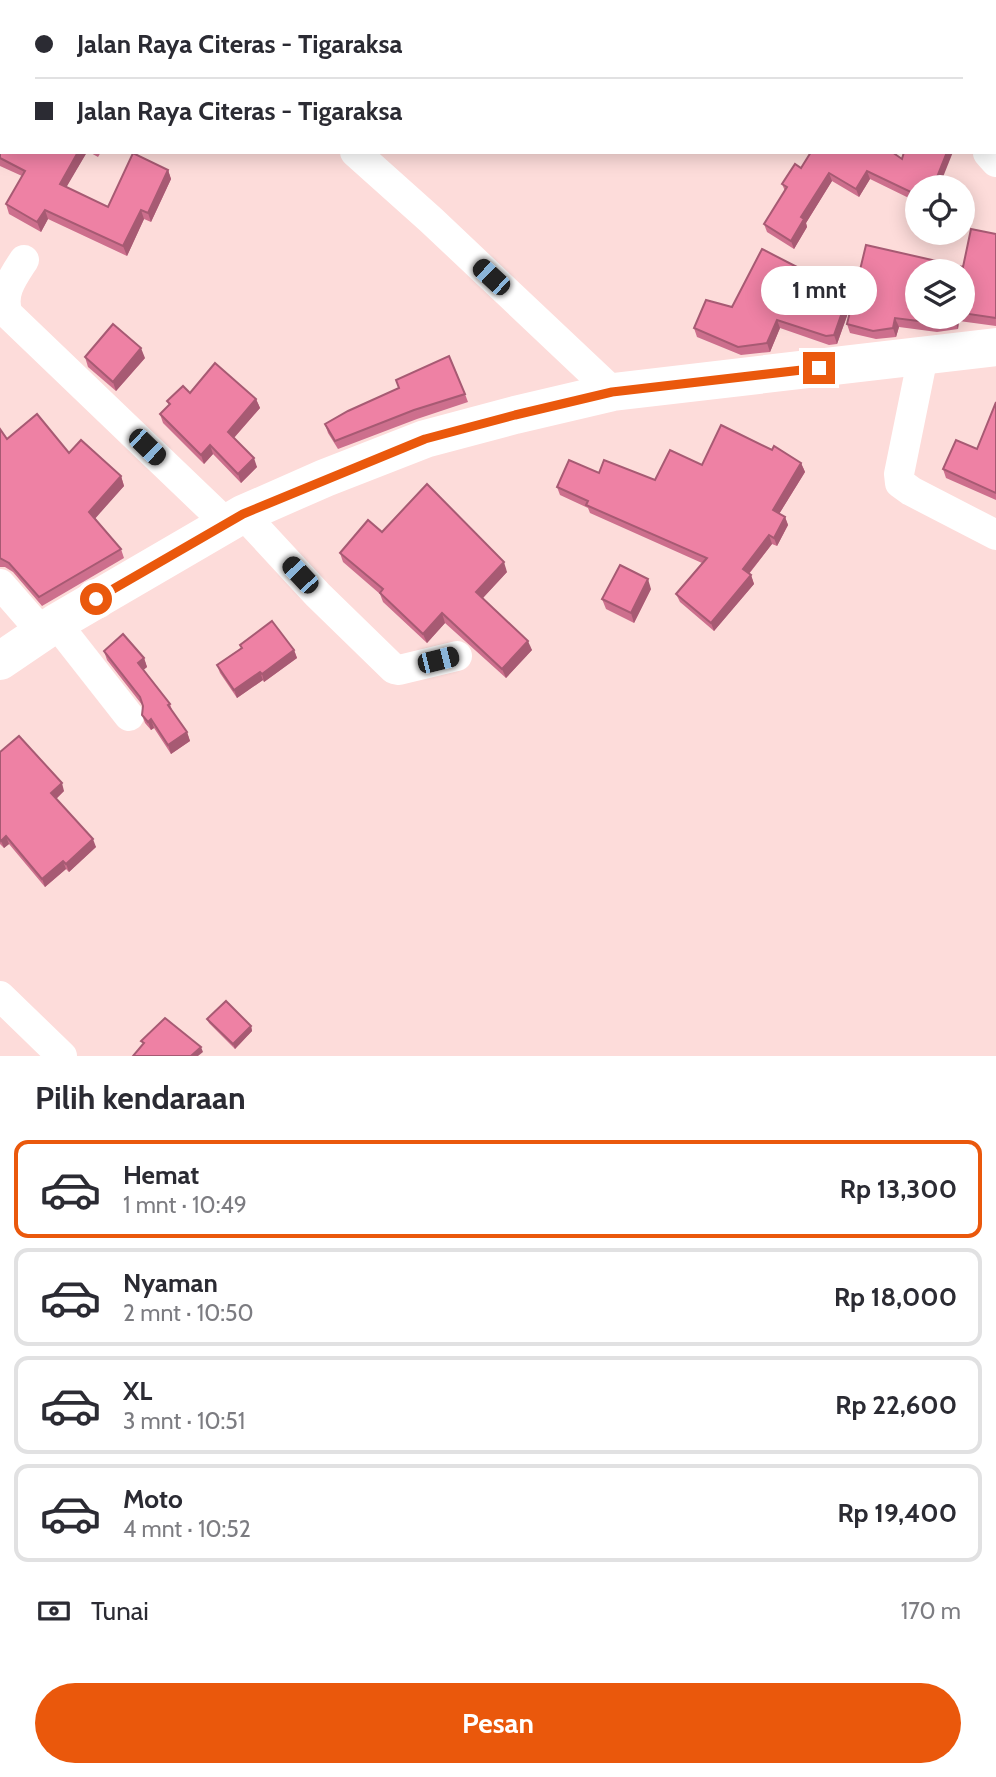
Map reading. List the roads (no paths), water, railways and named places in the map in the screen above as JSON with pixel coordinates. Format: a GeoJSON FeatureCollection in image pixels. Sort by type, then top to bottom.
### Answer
{"type":"FeatureCollection","features":[{"type":"Feature","properties":{"kind":"main road"},"geometry":{"type":"LineString","coordinates":[[0,661],[49,627],[235,519],[425,439],[612,392],[996,347]]}},
{"type":"Feature","properties":{"kind":"street"},"geometry":{"type":"LineString","coordinates":[[357,154],[431,220],[612,392]]}},
{"type":"Feature","properties":{"kind":"street"},"geometry":{"type":"LineString","coordinates":[[24,260],[5,289],[2,300],[8,314],[235,519],[394,670],[457,656]]}},
{"type":"Feature","properties":{"kind":"street"},"geometry":{"type":"LineString","coordinates":[[923,356],[899,474],[900,483],[996,535]]}},
{"type":"Feature","properties":{"kind":"street"},"geometry":{"type":"LineString","coordinates":[[0,584],[49,627],[128,716]]}},
{"type":"Feature","properties":{"kind":"street"},"geometry":{"type":"LineString","coordinates":[[0,996],[62,1056]]}}]}
